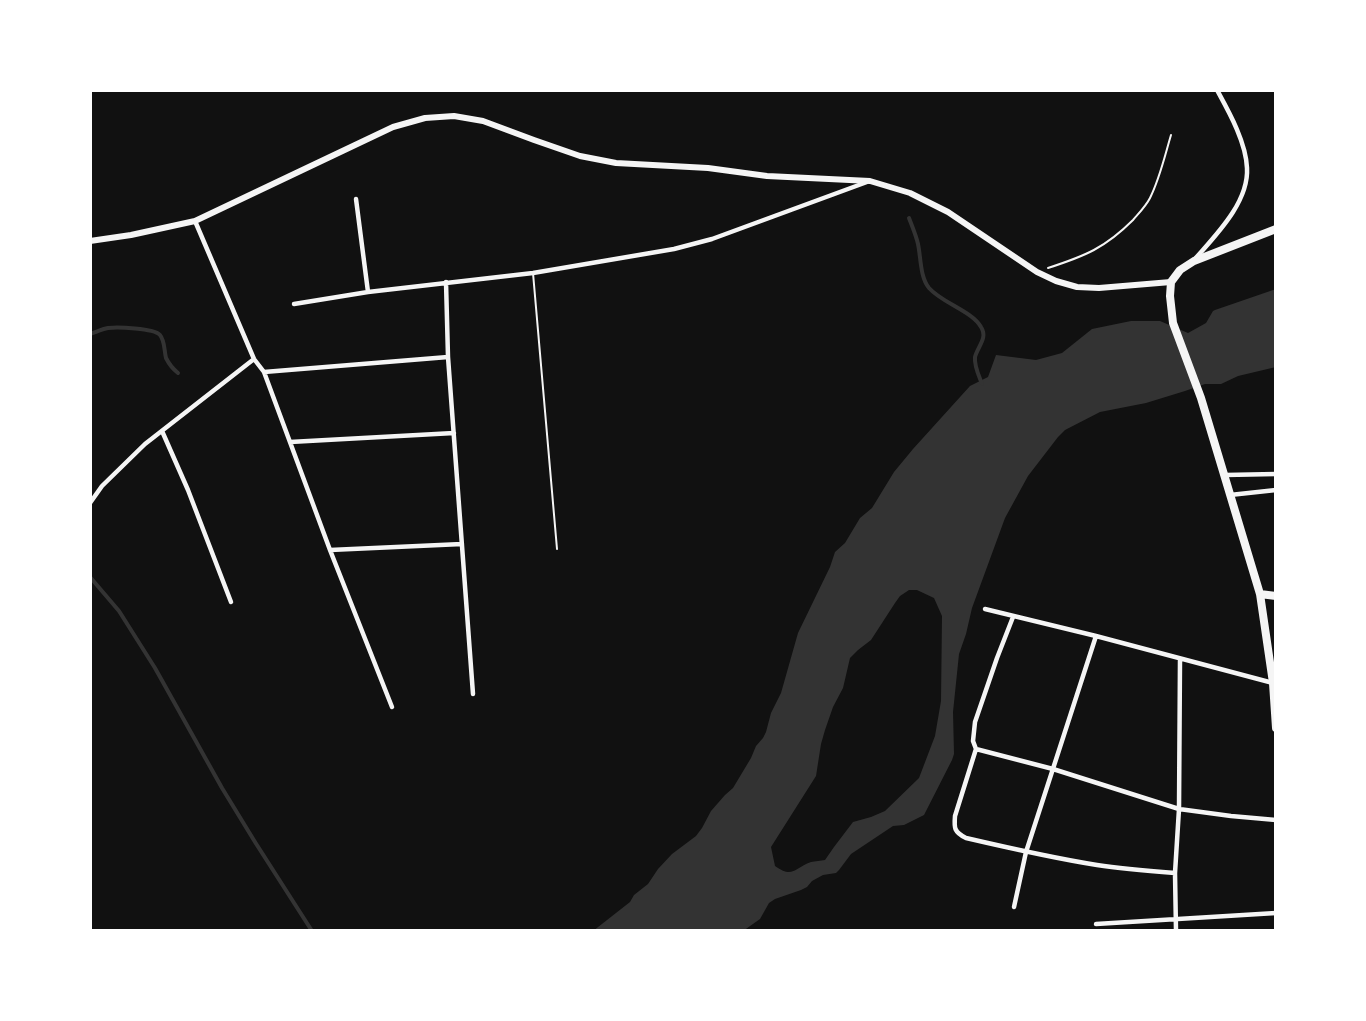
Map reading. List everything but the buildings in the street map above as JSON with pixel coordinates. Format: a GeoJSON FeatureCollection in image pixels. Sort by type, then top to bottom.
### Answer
{"type":"FeatureCollection","features":[{"type":"Feature","properties":{"kind":"main road"},"geometry":{"type":"LineString","coordinates":[[1276,229],[1194,261],[1180,270],[1171,282],[1170,296],[1173,323],[1201,398],[1260,594],[1275,683],[1276,728]]}},
{"type":"Feature","properties":{"kind":"main road"},"geometry":{"type":"LineString","coordinates":[[1260,594],[1276,596]]}},
{"type":"Feature","properties":{"kind":"street"},"geometry":{"type":"LineString","coordinates":[[1194,261],[1225,225],[1240,199],[1248,170],[1246,155],[1217,90]]}},
{"type":"Feature","properties":{"kind":"street"},"geometry":{"type":"LineString","coordinates":[[90,241],[195,221],[393,127],[425,118],[454,116],[483,121],[580,156],[616,163],[708,168],[767,176],[870,181],[910,194],[948,212],[1037,272],[1056,281],[1077,287],[1099,288],[1171,282]]}},
{"type":"Feature","properties":{"kind":"street"},"geometry":{"type":"LineString","coordinates":[[294,304],[368,292],[533,273],[674,249],[702,242],[870,181]]}},
{"type":"Feature","properties":{"kind":"street"},"geometry":{"type":"LineString","coordinates":[[356,199],[368,292]]}},
{"type":"Feature","properties":{"kind":"street"},"geometry":{"type":"LineString","coordinates":[[195,221],[255,359],[264,372],[330,550],[392,707]]}},
{"type":"Feature","properties":{"kind":"street"},"geometry":{"type":"LineString","coordinates":[[446,282],[448,357],[473,694]]}},
{"type":"Feature","properties":{"kind":"street"},"geometry":{"type":"LineString","coordinates":[[264,372],[448,357]]}},
{"type":"Feature","properties":{"kind":"street"},"geometry":{"type":"LineString","coordinates":[[90,503],[102,486],[145,444],[255,359]]}},
{"type":"Feature","properties":{"kind":"street"},"geometry":{"type":"LineString","coordinates":[[162,431],[188,490],[231,602]]}},
{"type":"Feature","properties":{"kind":"street"},"geometry":{"type":"LineString","coordinates":[[290,442],[454,433]]}},
{"type":"Feature","properties":{"kind":"street"},"geometry":{"type":"LineString","coordinates":[[1225,475],[1276,474]]}},
{"type":"Feature","properties":{"kind":"street"},"geometry":{"type":"LineString","coordinates":[[1230,495],[1276,490]]}},
{"type":"Feature","properties":{"kind":"street"},"geometry":{"type":"LineString","coordinates":[[330,550],[462,544]]}},
{"type":"Feature","properties":{"kind":"street"},"geometry":{"type":"LineString","coordinates":[[985,609],[1275,683]]}},
{"type":"Feature","properties":{"kind":"street"},"geometry":{"type":"LineString","coordinates":[[1013,617],[975,722],[973,741],[976,749],[955,816],[954,827],[958,834],[966,838],[1026,852],[1099,865],[1175,873]]}},
{"type":"Feature","properties":{"kind":"street"},"geometry":{"type":"LineString","coordinates":[[1014,907],[1026,852],[1096,636]]}},
{"type":"Feature","properties":{"kind":"street"},"geometry":{"type":"LineString","coordinates":[[1176,931],[1175,873],[1179,809],[1180,658]]}},
{"type":"Feature","properties":{"kind":"street"},"geometry":{"type":"LineString","coordinates":[[976,749],[1053,769],[1179,809],[1276,820]]}},
{"type":"Feature","properties":{"kind":"street"},"geometry":{"type":"LineString","coordinates":[[1096,924],[1276,913]]}},
{"type":"Feature","properties":{"kind":"lane"},"geometry":{"type":"LineString","coordinates":[[533,273],[557,549]]}},
{"type":"Feature","properties":{"kind":"path"},"geometry":{"type":"LineString","coordinates":[[1037,272],[1099,249],[1120,233],[1150,198],[1171,135]]}},
{"type":"Feature","properties":{"kind":"shaded area"},"geometry":{"type":"Polygon","coordinates":[[[1276,289],[1276,367],[1238,376],[1221,384],[1205,384],[1146,403],[1100,412],[1065,430],[1028,476],[1005,518],[972,608],[959,654],[953,712],[954,754],[924,815],[904,825],[893,826],[851,854],[836,873],[823,875],[801,890],[775,899],[769,903],[760,919],[743,931],[593,931],[630,902],[672,854],[696,836],[711,811],[733,788],[766,732],[771,713],[781,693],[798,633],[835,552],[845,543],[860,518],[872,508],[894,472],[913,449],[970,386],[988,377],[996,355],[1036,360],[1062,353],[1092,329],[1131,321],[1160,321],[1188,333],[1206,323],[1213,311],[1276,289]],[[909,590],[900,596],[871,640],[850,658],[843,688],[825,730],[816,776],[771,847],[775,866],[781,870],[790,872],[805,864],[825,860],[853,822],[885,811],[919,778],[935,736],[941,701],[942,616],[934,598],[917,590],[909,590]]]}},
{"type":"Feature","properties":{"kind":"waterway"},"geometry":{"type":"LineString","coordinates":[[909,218],[917,241],[926,284],[941,298],[971,316],[983,331],[983,338],[975,357],[982,384]]}},
{"type":"Feature","properties":{"kind":"waterway"},"geometry":{"type":"LineString","coordinates":[[90,334],[113,328],[135,328],[156,333],[163,340],[167,360],[178,373]]}},
{"type":"Feature","properties":{"kind":"waterway"},"geometry":{"type":"LineString","coordinates":[[90,577],[119,611],[155,668],[222,788],[312,931]]}}]}
